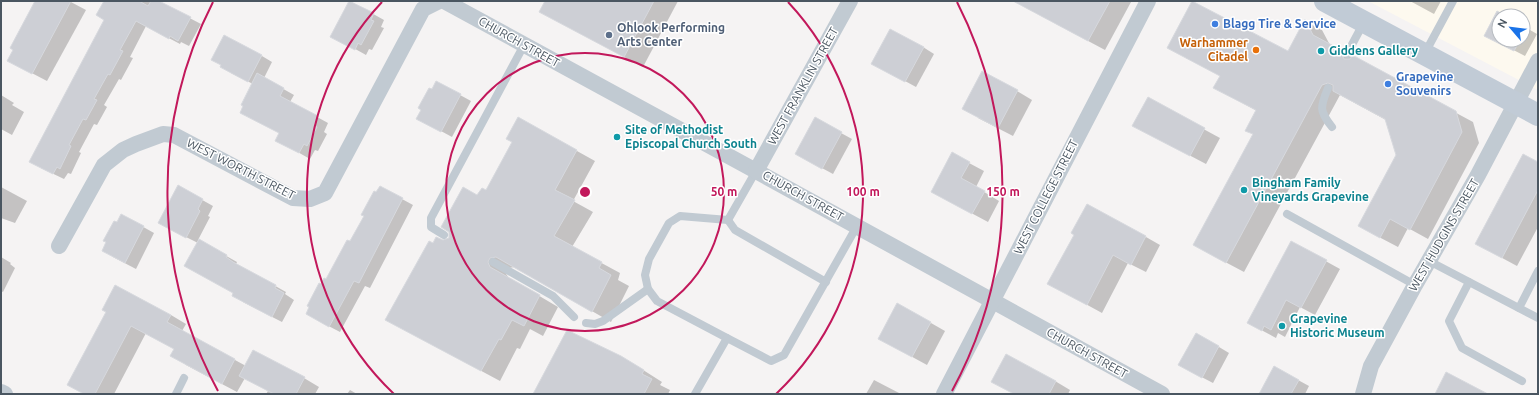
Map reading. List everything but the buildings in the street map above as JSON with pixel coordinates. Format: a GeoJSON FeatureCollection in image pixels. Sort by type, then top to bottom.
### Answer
{"type":"FeatureCollection","features":[{"type":"Feature","properties":{"kind":"main road"},"geometry":{"type":"LineString","coordinates":[[1325,1],[1538,115]]}},
{"type":"Feature","properties":{"kind":"street","name":"WEST WORTH STREET"},"geometry":{"type":"LineString","coordinates":[[59,246],[104,165],[123,150],[163,134],[174,135],[293,198],[310,199],[325,193],[423,9],[438,1]]}},
{"type":"Feature","properties":{"kind":"street","name":"CHURCH STREET"},"geometry":{"type":"LineString","coordinates":[[444,1],[1162,394]]}},
{"type":"Feature","properties":{"kind":"street","name":"WEST FRANKLIN STREET"},"geometry":{"type":"LineString","coordinates":[[756,171],[850,1]]}},
{"type":"Feature","properties":{"kind":"street","name":"WEST COLLEGE STREET"},"geometry":{"type":"LineString","coordinates":[[944,394],[1148,1]]}},
{"type":"Feature","properties":{"kind":"street","name":"WEST HUDGINS STREET"},"geometry":{"type":"LineString","coordinates":[[1354,394],[1478,175],[1538,61]]}},
{"type":"Feature","properties":{"kind":"street","name":"WEST HUDGINS STREET"},"geometry":{"type":"LineString","coordinates":[[1363,394],[1371,366]]}},
{"type":"Feature","properties":{"kind":"street"},"geometry":{"type":"LineString","coordinates":[[1,392],[5,394]]}},
{"type":"Feature","properties":{"kind":"lane"},"geometry":{"type":"LineString","coordinates":[[1424,54],[1453,1]]}},
{"type":"Feature","properties":{"kind":"lane"},"geometry":{"type":"LineString","coordinates":[[1347,54],[1364,22]]}},
{"type":"Feature","properties":{"kind":"lane"},"geometry":{"type":"LineString","coordinates":[[444,235],[431,227],[431,218],[524,45]]}},
{"type":"Feature","properties":{"kind":"lane"},"geometry":{"type":"LineString","coordinates":[[1328,88],[1322,103],[1323,116],[1332,127]]}},
{"type":"Feature","properties":{"kind":"lane"},"geometry":{"type":"LineString","coordinates":[[728,220],[756,171]]}},
{"type":"Feature","properties":{"kind":"lane"},"geometry":{"type":"LineString","coordinates":[[1287,214],[1415,285]]}},
{"type":"Feature","properties":{"kind":"lane"},"geometry":{"type":"LineString","coordinates":[[728,220],[680,216],[669,223],[649,260],[645,275],[648,289],[657,301],[771,361],[784,355],[857,226]]}},
{"type":"Feature","properties":{"kind":"lane"},"geometry":{"type":"LineString","coordinates":[[728,220],[735,230],[826,282]]}},
{"type":"Feature","properties":{"kind":"lane"},"geometry":{"type":"LineString","coordinates":[[1429,261],[1538,318]]}},
{"type":"Feature","properties":{"kind":"lane"},"geometry":{"type":"LineString","coordinates":[[493,262],[553,296],[574,317]]}},
{"type":"Feature","properties":{"kind":"lane"},"geometry":{"type":"LineString","coordinates":[[1519,308],[1538,271]]}},
{"type":"Feature","properties":{"kind":"lane"},"geometry":{"type":"LineString","coordinates":[[1469,282],[1449,321],[1462,348],[1522,381]]}},
{"type":"Feature","properties":{"kind":"lane"},"geometry":{"type":"LineString","coordinates":[[586,323],[595,324],[603,321],[648,289]]}},
{"type":"Feature","properties":{"kind":"lane"},"geometry":{"type":"LineString","coordinates":[[696,394],[727,338]]}},
{"type":"Feature","properties":{"kind":"lane"},"geometry":{"type":"LineString","coordinates":[[176,394],[184,378]]}},
{"type":"Feature","properties":{"kind":"shaded area"},"geometry":{"type":"Polygon","coordinates":[[[1368,1],[1538,1],[1538,90],[1368,1]]]}},
{"type":"Feature","properties":{"kind":"place","name":"Blagg Tire & Service"},"geometry":{"type":"Point","coordinates":[1215,24]}},
{"type":"Feature","properties":{"kind":"place","name":"Ohlook Performing Arts Center"},"geometry":{"type":"Point","coordinates":[609,35]}},
{"type":"Feature","properties":{"kind":"place","name":"Warhammer Citadel"},"geometry":{"type":"Point","coordinates":[1256,50]}},
{"type":"Feature","properties":{"kind":"place","name":"Giddens Gallery"},"geometry":{"type":"Point","coordinates":[1321,51]}},
{"type":"Feature","properties":{"kind":"place","name":"Grapevine Souvenirs"},"geometry":{"type":"Point","coordinates":[1388,84]}},
{"type":"Feature","properties":{"kind":"place","name":"Site of Methodist Episcopal Church South"},"geometry":{"type":"Point","coordinates":[617,137]}},
{"type":"Feature","properties":{"kind":"place","name":"Bingham Family Vineyards Grapevine"},"geometry":{"type":"Point","coordinates":[1244,190]}},
{"type":"Feature","properties":{"kind":"place","name":"Grapevine Historic Museum"},"geometry":{"type":"Point","coordinates":[1282,326]}}]}
